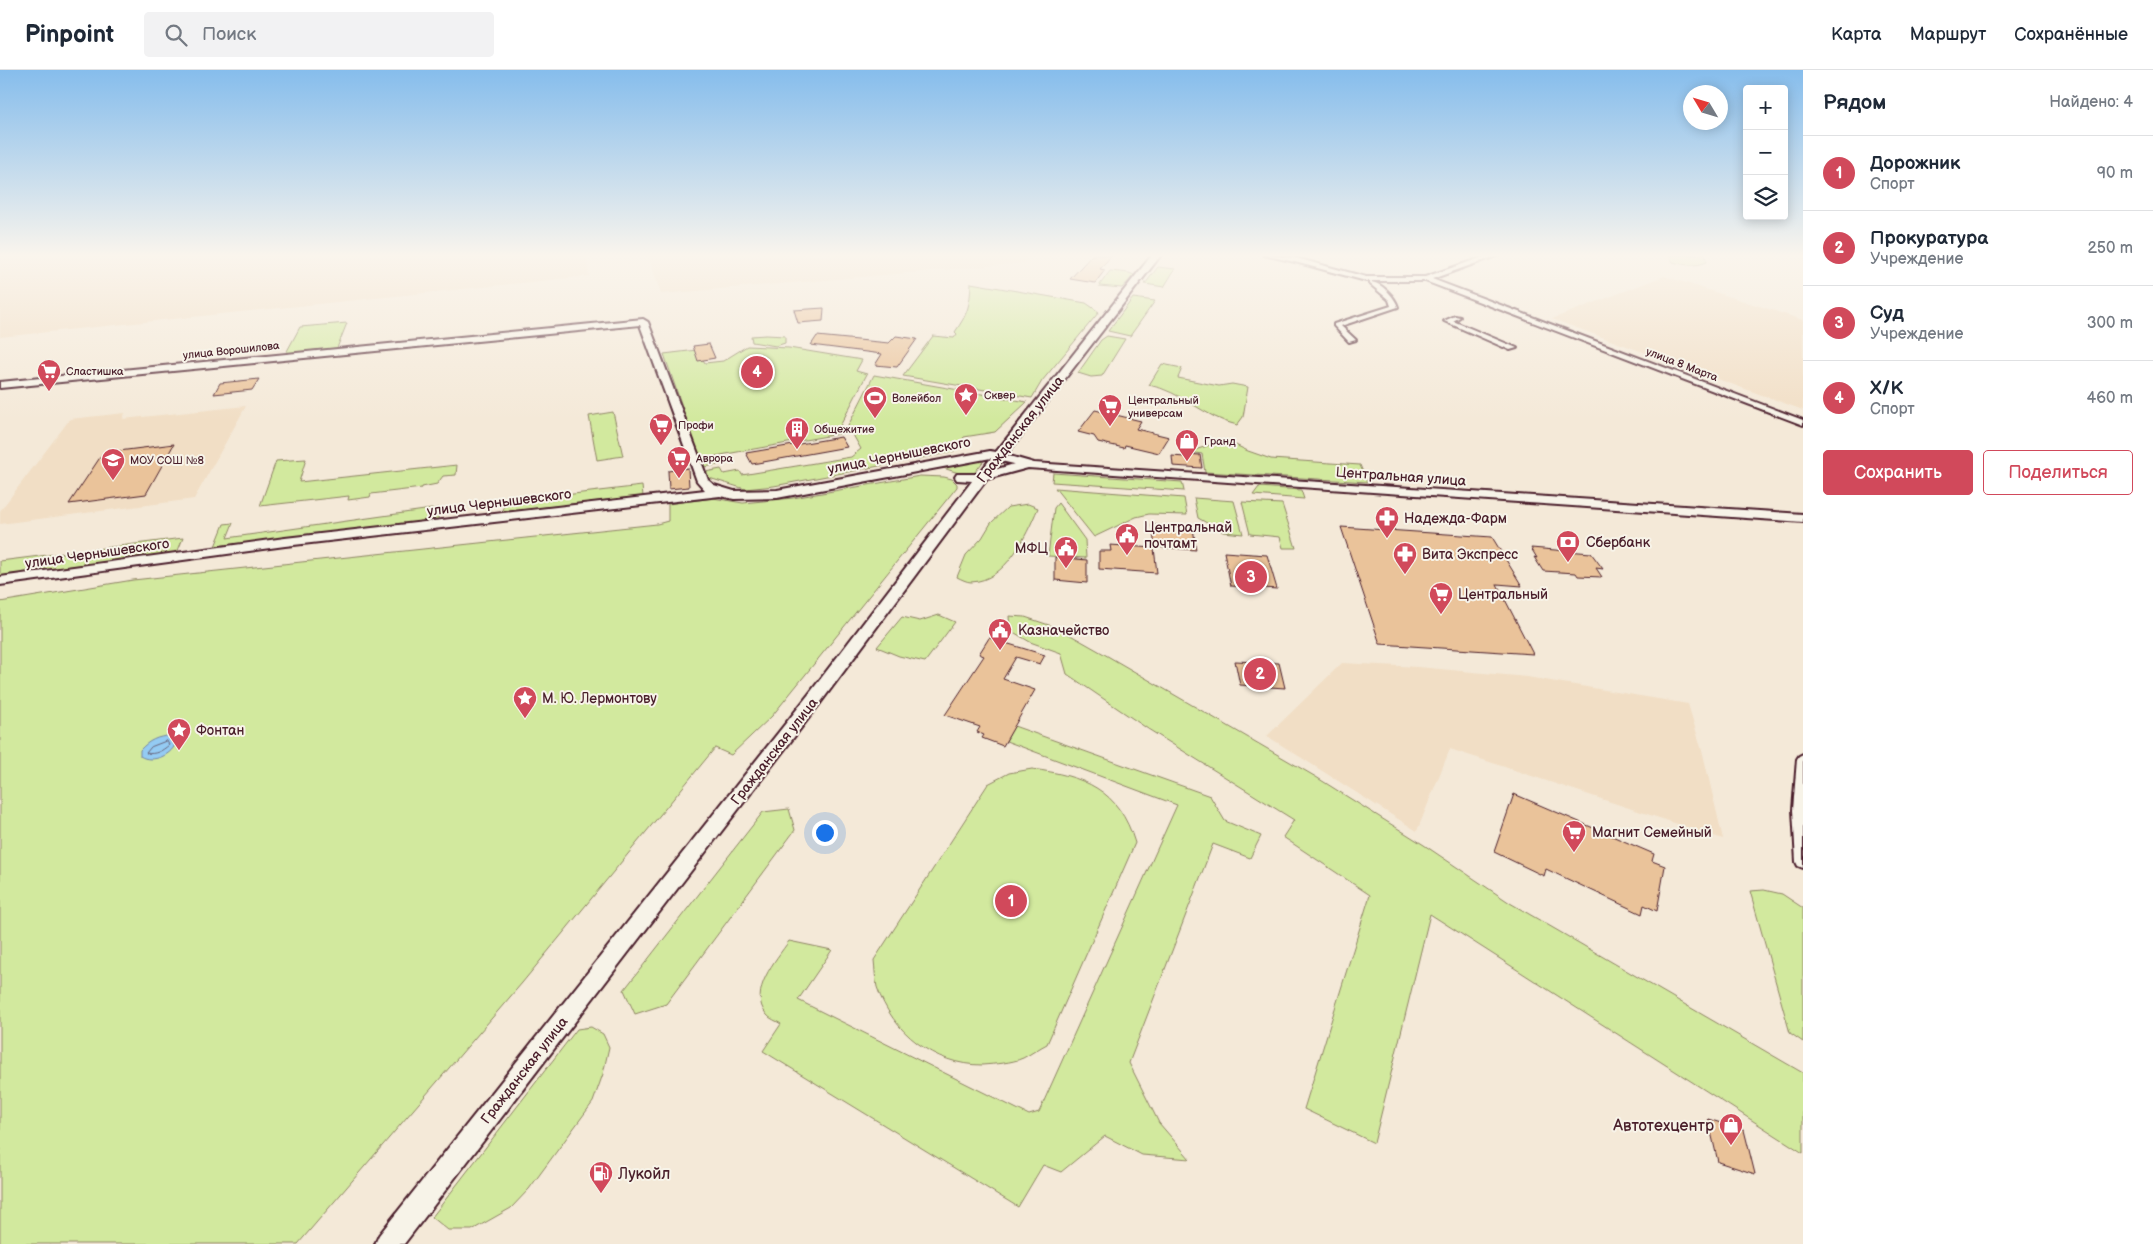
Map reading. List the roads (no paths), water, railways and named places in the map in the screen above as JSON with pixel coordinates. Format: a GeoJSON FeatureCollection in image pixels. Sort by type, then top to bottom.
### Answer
{"type":"FeatureCollection","features":[{"type":"Feature","properties":{"kind":"street","name":"Гражданская улица"},"geometry":{"type":"LineString","coordinates":[[1000,460],[1116,310]]}},
{"type":"Feature","properties":{"kind":"street"},"geometry":{"type":"LineString","coordinates":[[1352,340],[1336,325],[1386,310]]}},
{"type":"Feature","properties":{"kind":"street","name":"улица 8 Марта"},"geometry":{"type":"LineString","coordinates":[[1507,310],[1803,423]]}},
{"type":"Feature","properties":{"kind":"street"},"geometry":{"type":"LineString","coordinates":[[1457,317],[1447,321],[1513,348]]}},
{"type":"Feature","properties":{"kind":"street","name":"улица Ворошилова"},"geometry":{"type":"LineString","coordinates":[[0,385],[643,322],[703,481],[710,488],[720,492]]}},
{"type":"Feature","properties":{"kind":"street","name":"улица Чернышевского"},"geometry":{"type":"LineString","coordinates":[[0,581],[285,542],[720,492],[741,496],[777,494],[985,454],[1000,460]]}},
{"type":"Feature","properties":{"kind":"street","name":"Центральная улица"},"geometry":{"type":"LineString","coordinates":[[1000,460],[1033,466],[1803,518]]}},
{"type":"Feature","properties":{"kind":"street"},"geometry":{"type":"LineString","coordinates":[[919,467],[946,471],[960,477],[973,478],[979,481],[1000,460]]}},
{"type":"Feature","properties":{"kind":"street","name":"Гражданская улица"},"geometry":{"type":"LineString","coordinates":[[388,1244],[816,698],[979,481]]}},
{"type":"Feature","properties":{"kind":"street"},"geometry":{"type":"LineString","coordinates":[[1803,759],[1800,795],[1800,844],[1803,862]]}},
{"type":"Feature","properties":{"kind":"water"},"geometry":{"type":"Polygon","coordinates":[[[170,736],[176,741],[167,754],[150,759],[140,756],[140,750],[146,744],[157,738],[170,736]]]}},
{"type":"Feature","properties":{"kind":"place","name":"Х/К"},"geometry":{"type":"Point","coordinates":[757,372]}},
{"type":"Feature","properties":{"kind":"place","name":"Сластишка"},"geometry":{"type":"Point","coordinates":[49,392]}},
{"type":"Feature","properties":{"kind":"place","name":"Сквер"},"geometry":{"type":"Point","coordinates":[966,416]}},
{"type":"Feature","properties":{"kind":"place","name":"Волейбол"},"geometry":{"type":"Point","coordinates":[875,419]}},
{"type":"Feature","properties":{"kind":"place","name":"Центральный универсам"},"geometry":{"type":"Point","coordinates":[1110,427]}},
{"type":"Feature","properties":{"kind":"place","name":"Профи"},"geometry":{"type":"Point","coordinates":[661,446]}},
{"type":"Feature","properties":{"kind":"place","name":"Общежитие"},"geometry":{"type":"Point","coordinates":[797,450]}},
{"type":"Feature","properties":{"kind":"place","name":"Гранд"},"geometry":{"type":"Point","coordinates":[1187,462]}},
{"type":"Feature","properties":{"kind":"place","name":"Аврора"},"geometry":{"type":"Point","coordinates":[679,479]}},
{"type":"Feature","properties":{"kind":"place","name":"МОУ СОШ №8"},"geometry":{"type":"Point","coordinates":[113,481]}},
{"type":"Feature","properties":{"kind":"place","name":"Надежда-Фарм"},"geometry":{"type":"Point","coordinates":[1387,539]}},
{"type":"Feature","properties":{"kind":"place","name":"Центральнай почтамт"},"geometry":{"type":"Point","coordinates":[1127,556]}},
{"type":"Feature","properties":{"kind":"place","name":"Сбербанк"},"geometry":{"type":"Point","coordinates":[1568,563]}},
{"type":"Feature","properties":{"kind":"place","name":"МФЦ"},"geometry":{"type":"Point","coordinates":[1066,569]}},
{"type":"Feature","properties":{"kind":"place","name":"Вита Экспресс"},"geometry":{"type":"Point","coordinates":[1405,575]}},
{"type":"Feature","properties":{"kind":"place","name":"Суд"},"geometry":{"type":"Point","coordinates":[1251,577]}},
{"type":"Feature","properties":{"kind":"place","name":"Центральный"},"geometry":{"type":"Point","coordinates":[1441,615]}},
{"type":"Feature","properties":{"kind":"place","name":"Казначейство"},"geometry":{"type":"Point","coordinates":[1000,651]}},
{"type":"Feature","properties":{"kind":"place","name":"Прокуратура"},"geometry":{"type":"Point","coordinates":[1260,674]}},
{"type":"Feature","properties":{"kind":"place","name":"М. Ю. Лермонтову"},"geometry":{"type":"Point","coordinates":[525,719]}},
{"type":"Feature","properties":{"kind":"place","name":"Фонтан"},"geometry":{"type":"Point","coordinates":[179,751]}},
{"type":"Feature","properties":{"kind":"place","name":"Магнит Семейный"},"geometry":{"type":"Point","coordinates":[1574,853]}},
{"type":"Feature","properties":{"kind":"place","name":"Дорожник"},"geometry":{"type":"Point","coordinates":[1011,901]}},
{"type":"Feature","properties":{"kind":"place","name":"Автотехцентр"},"geometry":{"type":"Point","coordinates":[1731,1146]}},
{"type":"Feature","properties":{"kind":"place","name":"Лукойл"},"geometry":{"type":"Point","coordinates":[601,1194]}}]}
